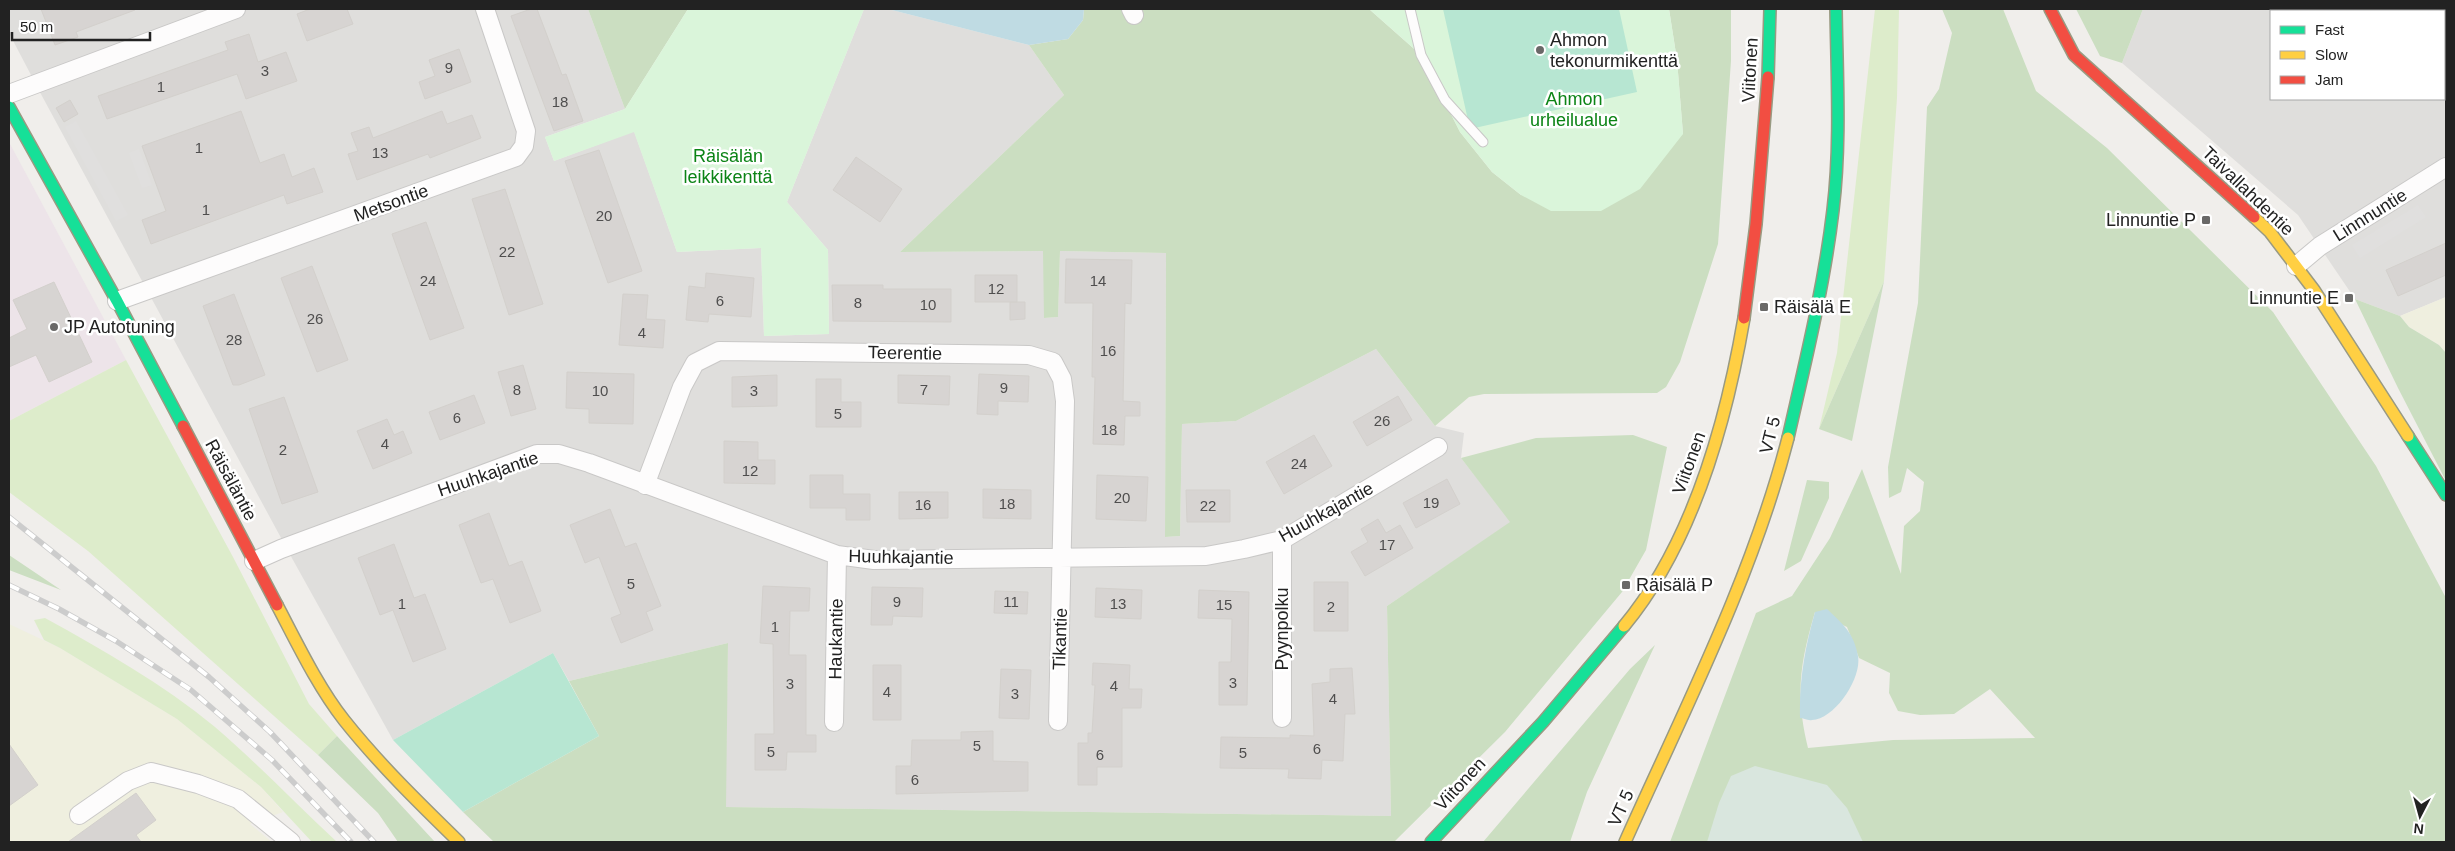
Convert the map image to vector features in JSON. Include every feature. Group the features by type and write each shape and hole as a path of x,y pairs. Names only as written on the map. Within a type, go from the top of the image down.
{"main road":[{"name":"Viitonen","path":"1431,842 1587,671 1648,596 1669,557 1690,510 1714,451 1732,389 1747,310 1755,246 1769,73 1770,9"},
{"name":"VT 5","path":"1625,842 1728,611 1768,508 1788,440 1816,310 1833,210 1838,111 1836,9"},
{"name":"Taivallahdentie","path":"2050,9 2074,55 2171,144 2211,176 2270,232 2319,298 2446,495"},
{"name":"Räisäläntie","path":"9,108 117,302 303,654 342,719 393,777 459,842"}],"street":[{"path":"9,94 236,9"},
{"name":"Metsontie","path":"117,302 496,165 518,154 526,141 526,131 485,9"},
{"name":"Linnnuntie","path":"2296,266 2320,246 2446,167"},
{"name":"Teerentie","path":"645,485 682,388 695,363 719,352 1029,355 1053,362 1062,380 1065,400 1063,556"},
{"name":"Huuhkajantie","path":"254,561 281,549 537,454 559,454 589,463 837,555 874,560 1063,556 1206,556 1282,540 1438,447"},
{"name":"Pyynpolku","path":"1282,540 1282,718"},
{"name":"Haukantie","path":"834,722 837,555"},
{"name":"Tikantie","path":"1058,721 1063,556"},
{"path":"79,815 128,781 151,772 198,784 238,799 291,842"}],"lane":[{"path":"1410,9 1421,54 1445,100 1483,142"}],"shaded area":[{"path":"9,9 588,9 625,109 545,137 554,161 634,131 677,252 761,248 764,336 829,334 828,250 787,202 864,9 888,9 1029,45 1064,95 900,252 1044,251 1044,318 1058,317 1060,251 1166,253 1165,537 1180,536 1182,424 1236,421 1376,349 1435,426 1464,433 1461,458 1511,522 1387,606 1391,816 725,807 728,643 569,681 553,653 393,740 293,560 42,96 9,33"},
{"path":"2143,9 2446,9 2446,297 2400,316 2355,299 2298,215 2122,63"},
{"path":"76,121 128,215 116,221 65,127"},
{"path":"9,142 126,360 9,421"},
{"path":"139,149 152,185 142,188 129,153"},
{"path":"2418,205 2426,217 2360,258 2352,245"},
{"path":"1755,766 1827,785 1847,808 1863,842 1707,842 1719,803 1731,776"}],"green space":[{"path":"588,9 688,9 625,109"},
{"name":"Räisälän leikkikenttä","path":"688,9 864,9 787,202 828,250 829,334 764,336 761,248 677,252 634,132 554,161 545,137 625,109"},
{"path":"1084,9 1369,9 1421,55 1460,132 1492,172 1521,195 1683,134 1677,60 1669,9 1731,9 1731,61 1718,244 1680,362 1666,387 1657,393 1484,394 1469,397 1435,426 1376,349 1236,421 1182,424 1180,536 1165,537 1166,253 1060,251 1058,317 1044,318 1043,251 900,252 1064,95 1029,45 1068,39 1083,20"},
{"name":"Ahmon urheilualue","path":"1369,9 1669,9 1677,60 1683,134 1640,189 1601,211 1551,211 1521,195 1492,172 1460,132 1421,55"},
{"name":"Ahmon tekonurmikenttä","path":"1443,9 1619,9 1637,92 1470,129"},
{"path":"1875,9 1899,9 1897,98 1884,281 1819,429 1837,353"},
{"path":"1942,9 2003,9 2036,91 2107,148 2273,312 2376,466 2446,598 2446,842 1670,842 1756,613 1792,596 1830,538 1862,469 1901,574 1904,526 1920,511 1924,482 1907,468 1901,492 1889,498 1888,467 1918,303 1927,107 1939,89 1952,33","holes":["1815,612 1847,627 1859,658 1890,673 1889,693 1898,711 1920,715 1954,714 1990,689 2035,738 1893,740 1808,748 1802,712 1801,679 1806,647"]},
{"path":"2076,9 2143,9 2122,63 2100,56"},
{"path":"1884,281 1852,441 1819,429"},
{"path":"2446,297 2446,353 2439,345 2409,327 2400,316"},
{"path":"2355,299 2400,316 2409,327 2439,345 2446,353 2446,481 2398,388"},
{"path":"126,360 233,557 309,704 337,736 318,755 88,551 9,492 9,421"},
{"path":"1633,435 1667,447 1646,550 1622,592 1505,732 1394,842 494,842 463,812 599,736 569,681 728,643 726,807 1391,816 1387,606 1510,522 1461,458 1536,438"},
{"path":"1807,480 1829,482 1829,498 1801,561 1784,571"},
{"path":"9,555 61,590 9,570"},
{"path":"45,618 132,668 195,711 246,755 337,842 312,842 261,787 177,719 44,640 34,620"},
{"path":"9,624 60,648 177,719 261,787 283,812 250,824 272,842 9,842"},
{"path":"1655,645 1587,792 1570,842 1483,842 1630,669"},
{"path":"553,653 599,736 463,812 393,740"},
{"path":"337,736 435,842 398,842 378,813 318,755"}],"water":[{"path":"888,9 1084,9 1083,20 1068,39 1029,45"},
{"path":"1827,609 1843,624 1851,635 1858,656 1858,665 1851,686 1838,705 1821,718 1809,720 1800,718 1803,664 1815,612"}],"building":[{"path":"41,9 135,10 76,32 78,37 55,45"},
{"path":"310,9 347,9 353,24 307,41 297,14"},
{"path":"531,9 537,9 562,75 566,74 583,121 554,131 511,16"},
{"path":"249,34 258,62 286,52 297,81 246,99 237,74 107,119 98,96 228,50 225,42"},
{"path":"459,49 471,82 425,99 419,82 435,76 429,60"},
{"path":"70,100 78,114 64,122 56,108"},
{"path":"241,111 260,163 284,154 292,177 314,168 323,192 287,204 284,195 151,244 142,220 166,211 142,146"},
{"path":"442,111 447,124 472,115 481,138 430,158 428,154 357,180 348,154 358,151 351,133 369,127 373,138"},
{"path":"599,150 642,271 608,283 565,161"},
{"path":"856,157 902,189 880,222 833,190"},
{"path":"505,189 543,304 509,315 472,199"},
{"path":"426,222 464,328 430,340 392,234"},
{"path":"2446,243 2446,275 2398,296 2386,270"},
{"path":"1066,259 1132,260 1131,304 1125,303 1123,401 1140,402 1140,416 1125,416 1124,445 1093,444 1095,377 1092,377 1093,303 1065,303"},
{"path":"312,266 348,360 317,372 281,278"},
{"path":"706,273 754,278 751,317 709,314 708,322 686,320 689,286 705,288"},
{"path":"975,275 1017,275 1017,302 975,302"},
{"path":"54,282 92,362 49,382 36,355 9,367 9,338 27,329 13,300"},
{"path":"832,285 883,285 883,289 951,289 951,322 833,321"},
{"path":"234,294 265,375 239,385 233,385 203,306"},
{"path":"623,294 648,295 646,319 665,320 663,348 619,345"},
{"path":"1010,302 1025,302 1025,319 1010,320"},
{"path":"523,365 536,409 511,416 498,372"},
{"path":"567,372 634,374 633,424 589,423 589,409 566,408"},
{"path":"979,374 1029,376 1028,402 998,401 998,415 977,414"},
{"path":"777,375 777,406 732,407 732,377"},
{"path":"898,375 950,376 949,405 898,403"},
{"path":"816,379 841,379 841,402 861,402 861,427 816,427"},
{"path":"474,395 485,423 440,440 429,412"},
{"path":"1398,396 1412,420 1367,446 1353,422"},
{"path":"284,397 318,492 282,504 249,409"},
{"path":"387,419 394,435 403,431 412,453 373,469 357,431"},
{"path":"1314,435 1332,466 1284,494 1266,462"},
{"path":"724,441 758,442 758,460 775,460 775,484 724,483"},
{"path":"810,475 843,475 843,494 870,494 870,520 846,520 846,508 810,508"},
{"path":"1097,475 1148,477 1146,521 1096,519"},
{"path":"1447,479 1460,504 1416,528 1403,503"},
{"path":"983,489 1031,490 1031,519 983,518"},
{"path":"1186,490 1230,490 1230,522 1187,522"},
{"path":"899,492 948,492 948,518 899,519"},
{"path":"610,509 625,547 636,543 661,606 646,612 653,630 621,643 611,618 621,614 599,557 585,563 570,525"},
{"path":"489,513 509,566 522,561 541,611 510,623 493,579 481,583 459,525"},
{"path":"1378,519 1386,533 1400,525 1413,548 1365,576 1351,552 1368,542 1361,529"},
{"path":"394,544 414,598 425,594 446,649 413,662 393,610 380,615 358,558"},
{"path":"1314,582 1348,582 1348,631 1314,631"},
{"path":"763,586 810,588 809,611 790,611 789,655 806,655 806,735 816,735 816,752 787,752 786,770 755,770 755,734 774,734 773,644 760,643"},
{"path":"872,587 923,588 922,617 893,616 892,625 871,625"},
{"path":"1096,588 1142,590 1141,619 1095,617"},
{"path":"1199,590 1249,592 1247,705 1219,705 1219,662 1231,662 1232,619 1198,618"},
{"path":"995,591 1028,592 1027,614 994,613"},
{"path":"1093,663 1130,665 1129,689 1142,689 1141,708 1122,708 1122,767 1097,767 1097,785 1078,785 1078,743 1088,743 1088,733 1092,733 1095,685 1092,685"},
{"path":"873,665 901,665 901,720 873,720"},
{"path":"1352,668 1355,714 1345,714 1343,761 1322,760 1321,779 1288,778 1289,769 1220,768 1221,737 1290,738 1290,735 1314,736 1312,684 1330,682 1330,669"},
{"path":"1001,669 1031,670 1029,719 999,718"},
{"path":"993,731 993,761 1028,762 1028,791 896,794 896,766 911,766 912,740 961,740 961,732"},
{"path":"9,744 38,785 9,806"},
{"path":"136,793 156,820 136,835 141,842 68,842"}],"railway":[{"path":"9,517 209,677 270,732 374,842"},
{"path":"9,585 59,609 116,641 191,690 272,760 351,842"}],"traffic: fast":[{"path":"1768,77 1770,9"},
{"path":"1788,438 1819,296 1833,210 1838,135 1836,9"},
{"path":"9,107 117,301 183,426"},
{"path":"2408,436 2446,495"},
{"path":"1431,842 1543,722 1624,626"}],"traffic: slow":[{"path":"2254,217 2270,232 2314,290 2408,436"},
{"path":"1624,626 1648,593 1669,558 1688,520 1716,440 1737,358 1744,318"},
{"path":"1625,842 1736,593 1756,542 1788,438"},
{"path":"277,605 334,707 385,768 459,842"}],"traffic: jam":[{"path":"2050,9 2074,55 2254,217"},
{"path":"1744,318 1756,224 1768,77"},
{"path":"183,426 277,605"}],"place":[{"name":"Ahmon tekonurmikenttä","path":"1540,50"},
{"name":"Linnuntie P","path":"2206,220"},
{"name":"Linnuntie E","path":"2349,298"},
{"name":"Räisälä E","path":"1764,307"},
{"name":"JP Autotuning","path":"54,327"},
{"name":"Räisälä P","path":"1626,585"}]}
